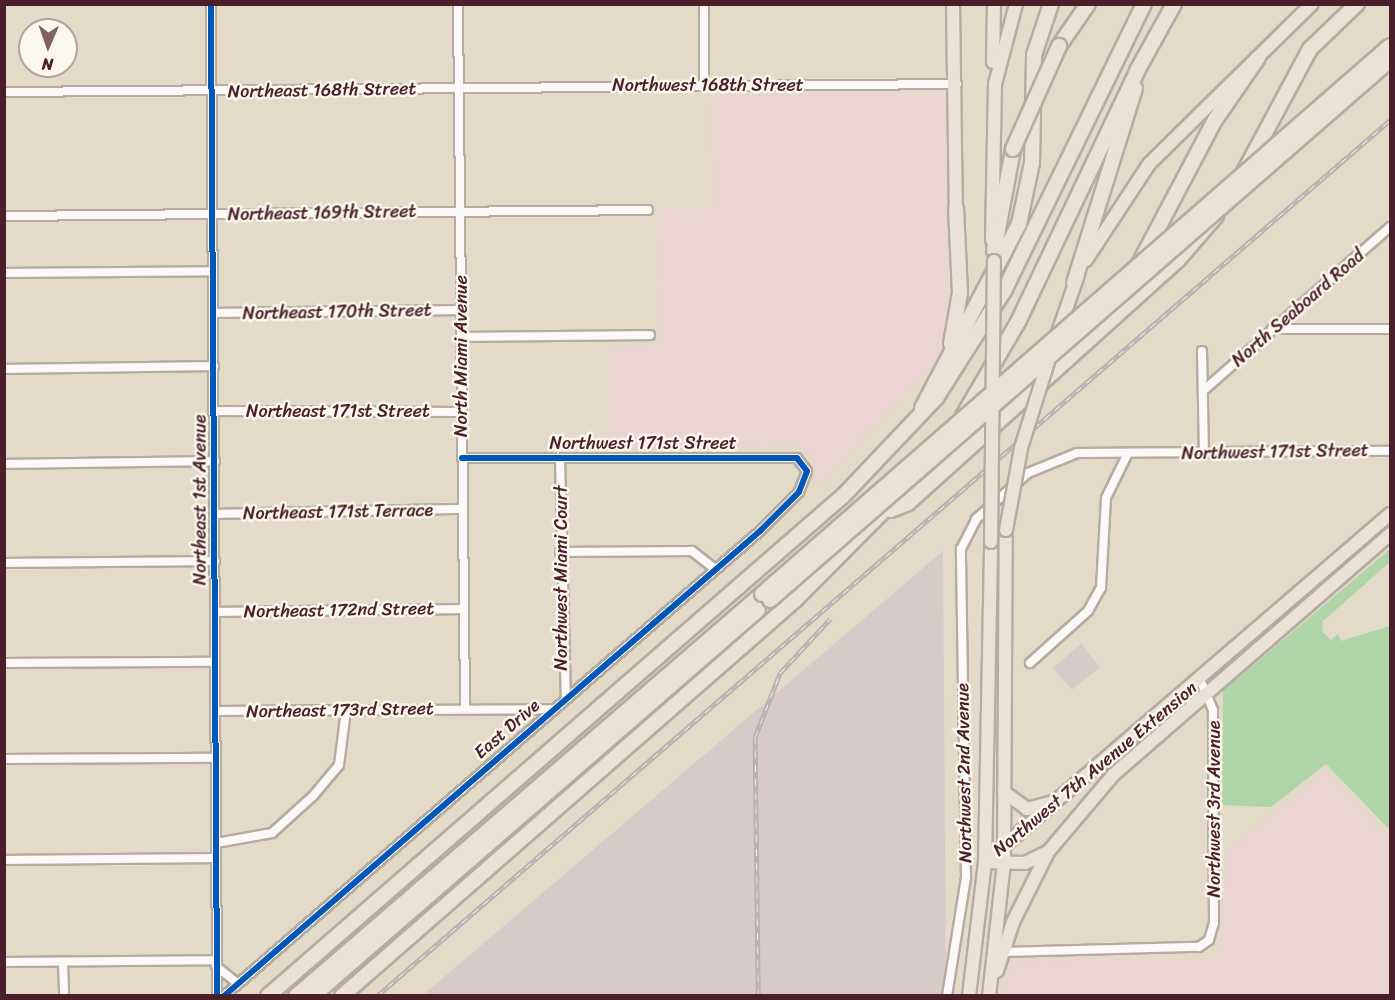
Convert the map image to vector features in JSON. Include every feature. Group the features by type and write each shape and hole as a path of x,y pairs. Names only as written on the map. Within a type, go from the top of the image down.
{"highway":[{"path":"915,420 945,366 1023,209 1032,163 1034,55 1051,4"},
{"path":"994,256 1013,149 1059,46 1088,4"},
{"path":"268,996 844,495 945,388 990,317 1144,4"},
{"path":"342,996 697,688 887,512 942,447 1003,351 1137,71 1174,4"},
{"path":"887,512 908,503 1178,260 1212,221 1300,63 1331,24 1357,4"},
{"path":"313,996 1390,46"},
{"path":"1085,342 1137,267 1215,120 1258,58"},
{"path":"296,996 765,598 1390,60"},
{"path":"1074,283 1134,97 1137,71"},
{"path":"945,366 960,300 956,209"}],"main road":[{"path":"953,4 957,84 956,209"},
{"path":"994,4 995,84"},
{"path":"995,84 1016,4"},
{"path":"989,996 1004,863 1006,530 1021,448 1048,362 1074,283 1108,218 1142,171 1312,4"},
{"name":"Northwest 2nd Avenue","path":"969,996 985,862 991,542 995,84"},
{"name":"Northwest 7th Avenue Extension","path":"985,862 1004,850 1390,514"},
{"name":"Northwest 7th Avenue Extension","path":"985,862 1024,863 1048,852 1113,775 1390,534"},
{"path":"1004,792 1027,809 1060,800"},
{"path":"989,996 1004,952 1048,852"}],"street":[{"name":"Northeast 1st Avenue","path":"211,4 217,996"},
{"name":"North Miami Avenue","path":"458,4 465,708"},
{"path":"704,4 704,85"},
{"name":"Northwest 168th Street","path":"459,88 957,84"},
{"name":"Northeast 168th Street","path":"4,92 459,88"},
{"name":"Northeast 169th Street","path":"4,216 648,210"},
{"name":"North Seaboard Road","path":"1205,389 1390,227"},
{"path":"4,273 213,271"},
{"name":"Northeast 170th Street","path":"213,313 461,310"},
{"path":"1272,329 1390,329"},
{"path":"461,337 650,335"},
{"path":"1202,351 1205,389 1204,454"},
{"path":"4,369 214,366"},
{"name":"Northeast 171st Street","path":"214,411 462,412"},
{"name":"Northwest 171st Street","path":"961,549 976,519 1003,494 1061,456 1128,453 1390,451"},
{"path":"1030,663 1088,611 1101,588 1106,498 1128,453"},
{"name":"Northwest 171st Street","path":"462,458 798,458 807,471 805,482"},
{"name":"Northwest Miami Court","path":"560,458 560,552 566,698"},
{"path":"4,464 215,460"},
{"name":"East Drive","path":"224,996 714,568 760,531 805,482"},
{"name":"Northeast 171st Terrace","path":"215,514 462,509"},
{"name":"Northwest 2nd Avenue","path":"947,996 966,878 961,549"},
{"path":"560,552 692,551 714,568"},
{"path":"4,563 215,561"},
{"name":"Northeast 172nd Street","path":"216,612 463,609"},
{"path":"4,663 215,662"},
{"name":"Northwest 3rd Avenue","path":"1004,952 1199,947 1209,940 1214,923 1213,710 1200,680"},
{"name":"Northeast 173rd Street","path":"215,711 553,709"},
{"path":"216,843 272,832 313,796 339,765 346,710"},
{"path":"4,759 216,758"},
{"path":"4,860 216,858"},
{"path":"4,962 216,963 237,983"},
{"path":"63,962 64,996"}],"shaded area":[{"path":"949,94 948,326 942,354 818,488 812,457 795,445 613,450 613,347 662,346 661,209 713,209 711,95"},
{"path":"943,551 946,995 423,995"},
{"path":"1081,644 1100,667 1072,690 1053,668"},
{"path":"1326,772 1390,840 1390,995 1005,995 1010,961 1221,958 1226,853"}],"green space":[{"path":"1390,549 1390,562 1323,621 1322,631 1331,640 1338,634 1341,641 1390,626 1390,830 1326,764 1271,807 1222,805 1223,691"}],"railway":[{"path":"377,996 1390,120"},
{"path":"758,996 755,737 780,673 830,619"}],"cycle path":[{"path":"211,4 217,996"},
{"path":"224,996 760,531 799,492 807,471 797,458 462,458"}]}
